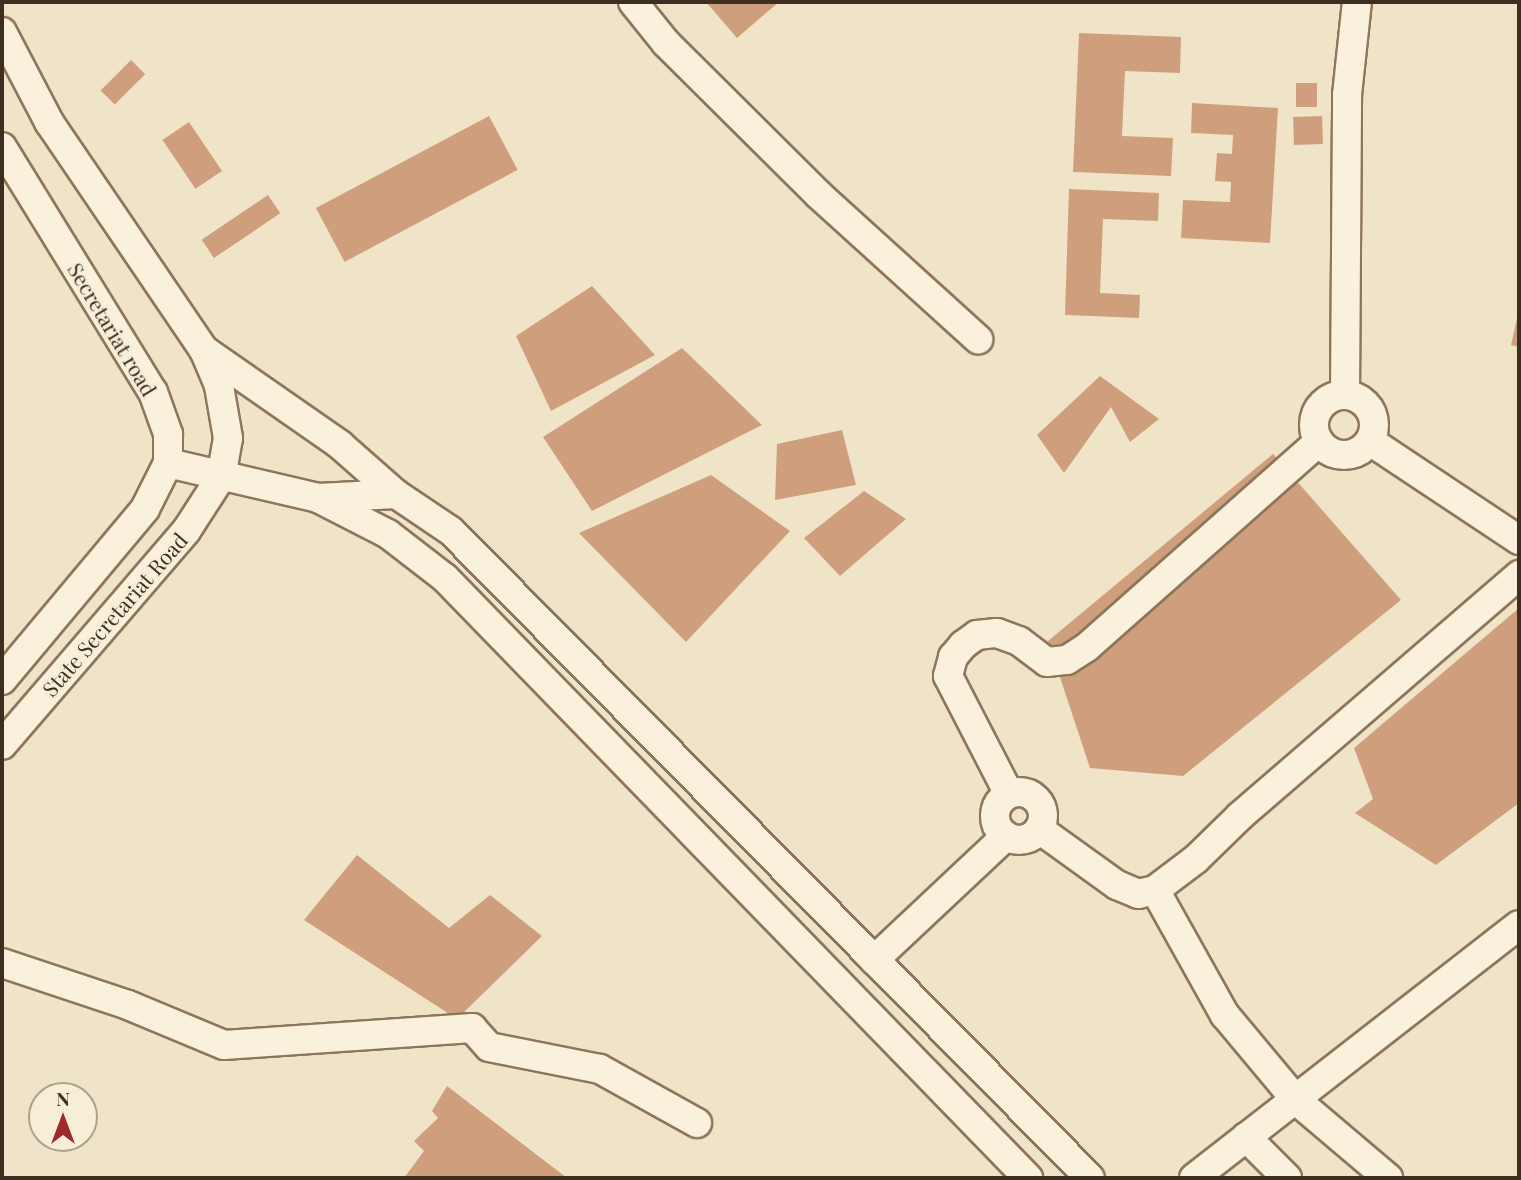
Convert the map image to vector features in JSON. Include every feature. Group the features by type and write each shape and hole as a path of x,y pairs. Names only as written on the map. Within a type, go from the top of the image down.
{"street":[{"path":"633,2 666,43 819,195 978,339"},
{"path":"1346,395 1347,95 1357,2"},
{"path":"2,32 49,122 204,350 219,386 227,429 227,455 221,478"},
{"name":"Secretariat road","path":"2,147 153,392 168,434 168,463 145,509 2,680"},
{"path":"204,350 339,444 396,494 451,531 1090,1178"},
{"path":"1346,395 1356,397 1371,411 1374,431 1370,441 1363,449 1344,455 1326,449 1320,442 1314,425 1315,415 1327,400 1346,395"},
{"path":"1370,441 1519,540"},
{"path":"1009,794 948,676 953,657 963,645 977,635 997,633 1019,641 1047,662 1067,660 1087,647 1320,442"},
{"path":"168,463 221,478 318,498 396,494"},
{"name":"State Secretariat Road","path":"2,745 186,531 221,478"},
{"path":"318,498 388,534 445,579 1028,1178"},
{"path":"1040,829 1117,885 1138,894 1155,890 1196,859 1240,816 1519,575"},
{"path":"1021,791 1033,795 1041,804 1043,817 1040,829 1030,837 1018,840 1006,836 997,827 995,814 999,802 1009,794 1021,791"},
{"path":"874,960 1006,836"},
{"path":"1155,890 1225,1015 1296,1100 1388,1178"},
{"path":"1194,1178 1519,925"},
{"path":"2,963 128,1005 224,1045 472,1028 489,1047 600,1069 697,1123"},
{"path":"1246,1137 1287,1178"}],"building":[{"path":"706,2 779,2 737,38"},
{"path":"1079,33 1181,37 1180,73 1125,71 1122,136 1173,138 1171,176 1073,172"},
{"path":"131,60 145,74 115,105 101,90"},
{"path":"1296,83 1317,83 1317,107 1296,107"},
{"path":"1192,103 1278,108 1270,243 1181,238 1183,200 1230,202 1231,182 1215,181 1217,153 1232,154 1233,135 1191,133"},
{"path":"489,116 518,170 345,262 316,208"},
{"path":"1322,116 1323,144 1294,145 1293,117"},
{"path":"189,122 222,171 195,189 162,140"},
{"path":"1069,189 1159,193 1158,221 1103,219 1100,293 1140,295 1139,318 1065,315"},
{"path":"268,195 280,213 214,258 202,240"},
{"path":"592,286 655,355 551,411 516,336"},
{"path":"1519,315 1519,347 1511,345"},
{"path":"682,348 762,425 592,511 543,437"},
{"path":"1100,376 1159,419 1130,442 1111,407 1064,473 1037,435"},
{"path":"842,430 856,485 775,500 777,444"},
{"path":"1273,454 1401,600 1183,776 1090,768 1048,641"},
{"path":"711,475 790,531 686,642 579,533"},
{"path":"864,491 906,519 840,576 804,538"},
{"path":"1519,608 1519,803 1436,865 1355,813 1373,799 1354,748"},
{"path":"357,855 449,928 490,895 542,936 457,1019 304,920"},
{"path":"447,1086 567,1178 404,1178 424,1151 414,1141 438,1118 432,1111"}]}
